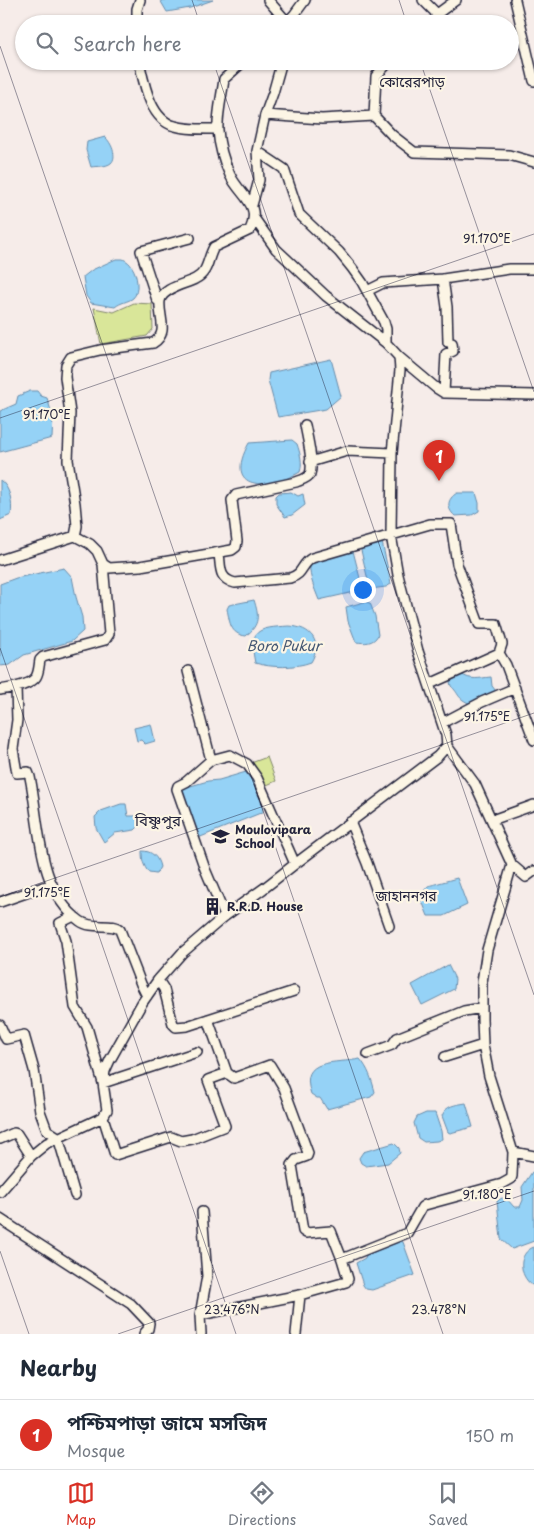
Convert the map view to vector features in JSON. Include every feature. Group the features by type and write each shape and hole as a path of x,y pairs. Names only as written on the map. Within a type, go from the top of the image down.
{"street":[{"path":"137,15 140,0"},
{"path":"268,0 283,15"},
{"path":"294,15 305,0"},
{"path":"423,0 437,14 456,0"},
{"path":"515,0 519,15"},
{"path":"519,17 534,81"},
{"path":"141,70 146,90 156,114 168,124 176,127 218,129"},
{"path":"234,70 224,79 218,129 221,146 231,176 252,205"},
{"path":"279,70 265,115 257,151 259,180 252,205 254,218 276,249 326,296 386,343 399,357 444,393 534,394"},
{"path":"382,70 376,76 374,116 392,136 414,152 509,155 534,162"},
{"path":"265,115 322,119 374,116"},
{"path":"257,151 284,169 299,214 339,252 362,282 384,322 386,343"},
{"path":"75,536 77,526 75,504 68,460 70,412 65,377 66,365 71,357 100,350 153,343 158,340 163,331 160,301 166,293 178,285 201,275 206,270 214,247 250,230 254,218"},
{"path":"160,301 156,300 141,251 190,238"},
{"path":"368,291 383,283 443,279 508,268 534,269"},
{"path":"443,279 447,307 448,342 452,343 454,347 453,351 446,354 444,393"},
{"path":"399,357 400,370 392,453 391,535 398,576 418,651 447,740 447,746 475,784 512,865 526,877 534,871"},
{"path":"103,564 109,568 140,566 232,550 236,547 237,541 232,500 236,494 305,479 310,473 305,424"},
{"path":"310,462 347,451 392,453"},
{"path":"219,552 222,574 227,581 235,583 290,578 301,573 304,565 312,558 430,524 451,524 457,564 479,624 496,624 502,644 499,653 430,684"},
{"path":"0,560 75,536 90,544 97,551 103,564 109,634 105,640 43,657 40,660 35,678 16,688 0,690"},
{"path":"499,653 506,664 534,740"},
{"path":"188,671 211,760"},
{"path":"16,688 18,720 13,749 17,772 28,772 30,777 39,837 52,884 61,903 82,923 91,926 118,927 147,996"},
{"path":"442,723 482,702 515,688"},
{"path":"103,1083 110,1060 147,996 158,980 182,953 225,916 263,890 438,756 447,746"},
{"path":"225,916 205,869 177,789 178,786 186,782 211,760 230,755 247,764 257,778 295,864"},
{"path":"492,820 534,805"},
{"path":"350,822 367,863 389,926"},
{"path":"342,1259 407,1234 425,1205 502,1184 511,1179 513,1152 489,1076 483,1045 482,982 487,950 512,865"},
{"path":"0,902 52,884"},
{"path":"0,1192 31,1156 47,1143 103,1117 107,1110 103,1083 87,1027 75,1007 66,941 60,923 74,916"},
{"path":"158,980 164,989 170,1018 174,1026 187,1026 294,991"},
{"path":"368,1054 392,1045 397,1038 464,1011 482,1008"},
{"path":"200,1315 300,1295 346,1282 348,1279 331,1231 306,1233 303,1231 292,1165 296,1160 307,1156 308,1152 284,1088 270,1065 234,1078 227,1074 208,1018"},
{"path":"0,1025 6,1039 24,1036 34,1070 40,1111 47,1130 58,1137 76,1195"},
{"path":"445,1057 483,1045"},
{"path":"103,1083 197,1052"},
{"path":"103,1117 115,1155 171,1137 181,1141 192,1139 225,1126 208,1080 227,1074"},
{"path":"0,1139 14,1133 17,1134 31,1156"},
{"path":"513,1152 534,1156"},
{"path":"200,1334 200,1315 207,1276 202,1212"},
{"path":"0,1219 132,1304 149,1323 148,1329 144,1334"},
{"path":"296,1334 300,1295"}],"green space":[{"path":"134,303 152,304 153,329 147,336 101,344 94,308 114,312"},
{"path":"267,757 276,781 262,787 251,763"}],"water":[{"path":"160,0 213,0 190,8 167,12"},
{"path":"105,137 113,150 113,160 107,165 91,167 86,150 87,142"},
{"path":"116,259 123,259 134,270 137,283 135,295 133,298 115,307 91,303 86,296 83,277 92,270"},
{"path":"331,359 341,396 326,409 278,417 268,380 269,373"},
{"path":"30,391 37,391 41,396 47,398 53,417 52,438 0,452 0,411 16,404 18,396"},
{"path":"292,440 297,444 300,454 300,472 288,478 263,484 253,483 245,478 241,471 242,459 249,443"},
{"path":"0,480 8,491 12,505 11,515 0,520"},
{"path":"291,492 298,496 303,494 305,505 292,515 285,517 276,504 276,496 279,493"},
{"path":"457,493 476,493 479,511 472,515 455,516 450,510 449,504 451,498"},
{"path":"382,542 391,584 386,587 370,589 360,546"},
{"path":"352,547 363,590 319,600 310,575 311,559"},
{"path":"64,568 72,577 82,617 83,631 72,641 24,655 10,665 0,666 0,584 16,578"},
{"path":"254,600 257,611 256,624 246,636 241,635 232,627 227,609 229,605"},
{"path":"364,602 370,603 375,616 378,635 366,643 356,642 348,621 346,607"},
{"name":"Boro Pukur","path":"289,626 303,629 313,637 316,648 311,662 283,667 255,663 253,643 258,632 270,628"},
{"path":"461,674 472,678 491,677 492,686 496,691 471,704 466,702 451,686 450,682"},
{"path":"151,724 155,741 145,744 141,740 137,741 134,728"},
{"path":"246,772 251,774 259,791 263,812 198,838 180,789"},
{"path":"126,804 128,816 137,816 140,825 135,830 115,833 104,842 96,828 95,817 101,811"},
{"path":"142,851 152,853 158,860 160,867 156,874 149,873 147,870 143,862"},
{"path":"457,878 467,905 444,916 428,916 420,896 428,886"},
{"path":"448,965 455,979 454,989 422,1005 412,985"},
{"path":"360,1059 367,1070 374,1088 375,1092 371,1097 327,1109 320,1098 311,1094 308,1082 314,1068 322,1064"},
{"path":"466,1103 473,1127 448,1132 442,1116 444,1112 451,1106"},
{"path":"426,1113 435,1113 442,1139 424,1142 418,1138 414,1123 417,1117"},
{"path":"394,1143 399,1148 400,1153 388,1163 366,1166 361,1163 359,1158 363,1152"},
{"path":"532,1172 534,1172 534,1241 512,1249 501,1239 497,1201 502,1198 507,1199 514,1207 520,1207 523,1200 522,1187"},
{"path":"401,1241 415,1275 372,1290 366,1289 356,1263 365,1258 366,1255"},
{"path":"534,1247 534,1285 532,1285 522,1271 522,1259 528,1250"}],"place":[{"name":"পশ্চিমপাড়া জামে মসজিদ","path":"439,481"},
{"name":"Moulovipara School","path":"221,837"},
{"name":"R.R.D. House","path":"213,907"}],"district":[{"name":"কোরেরপাড়","path":"412,82"},
{"name":"বিষ্ণুপুর","path":"158,821"},
{"name":"জাহাননগর","path":"406,896"}]}
